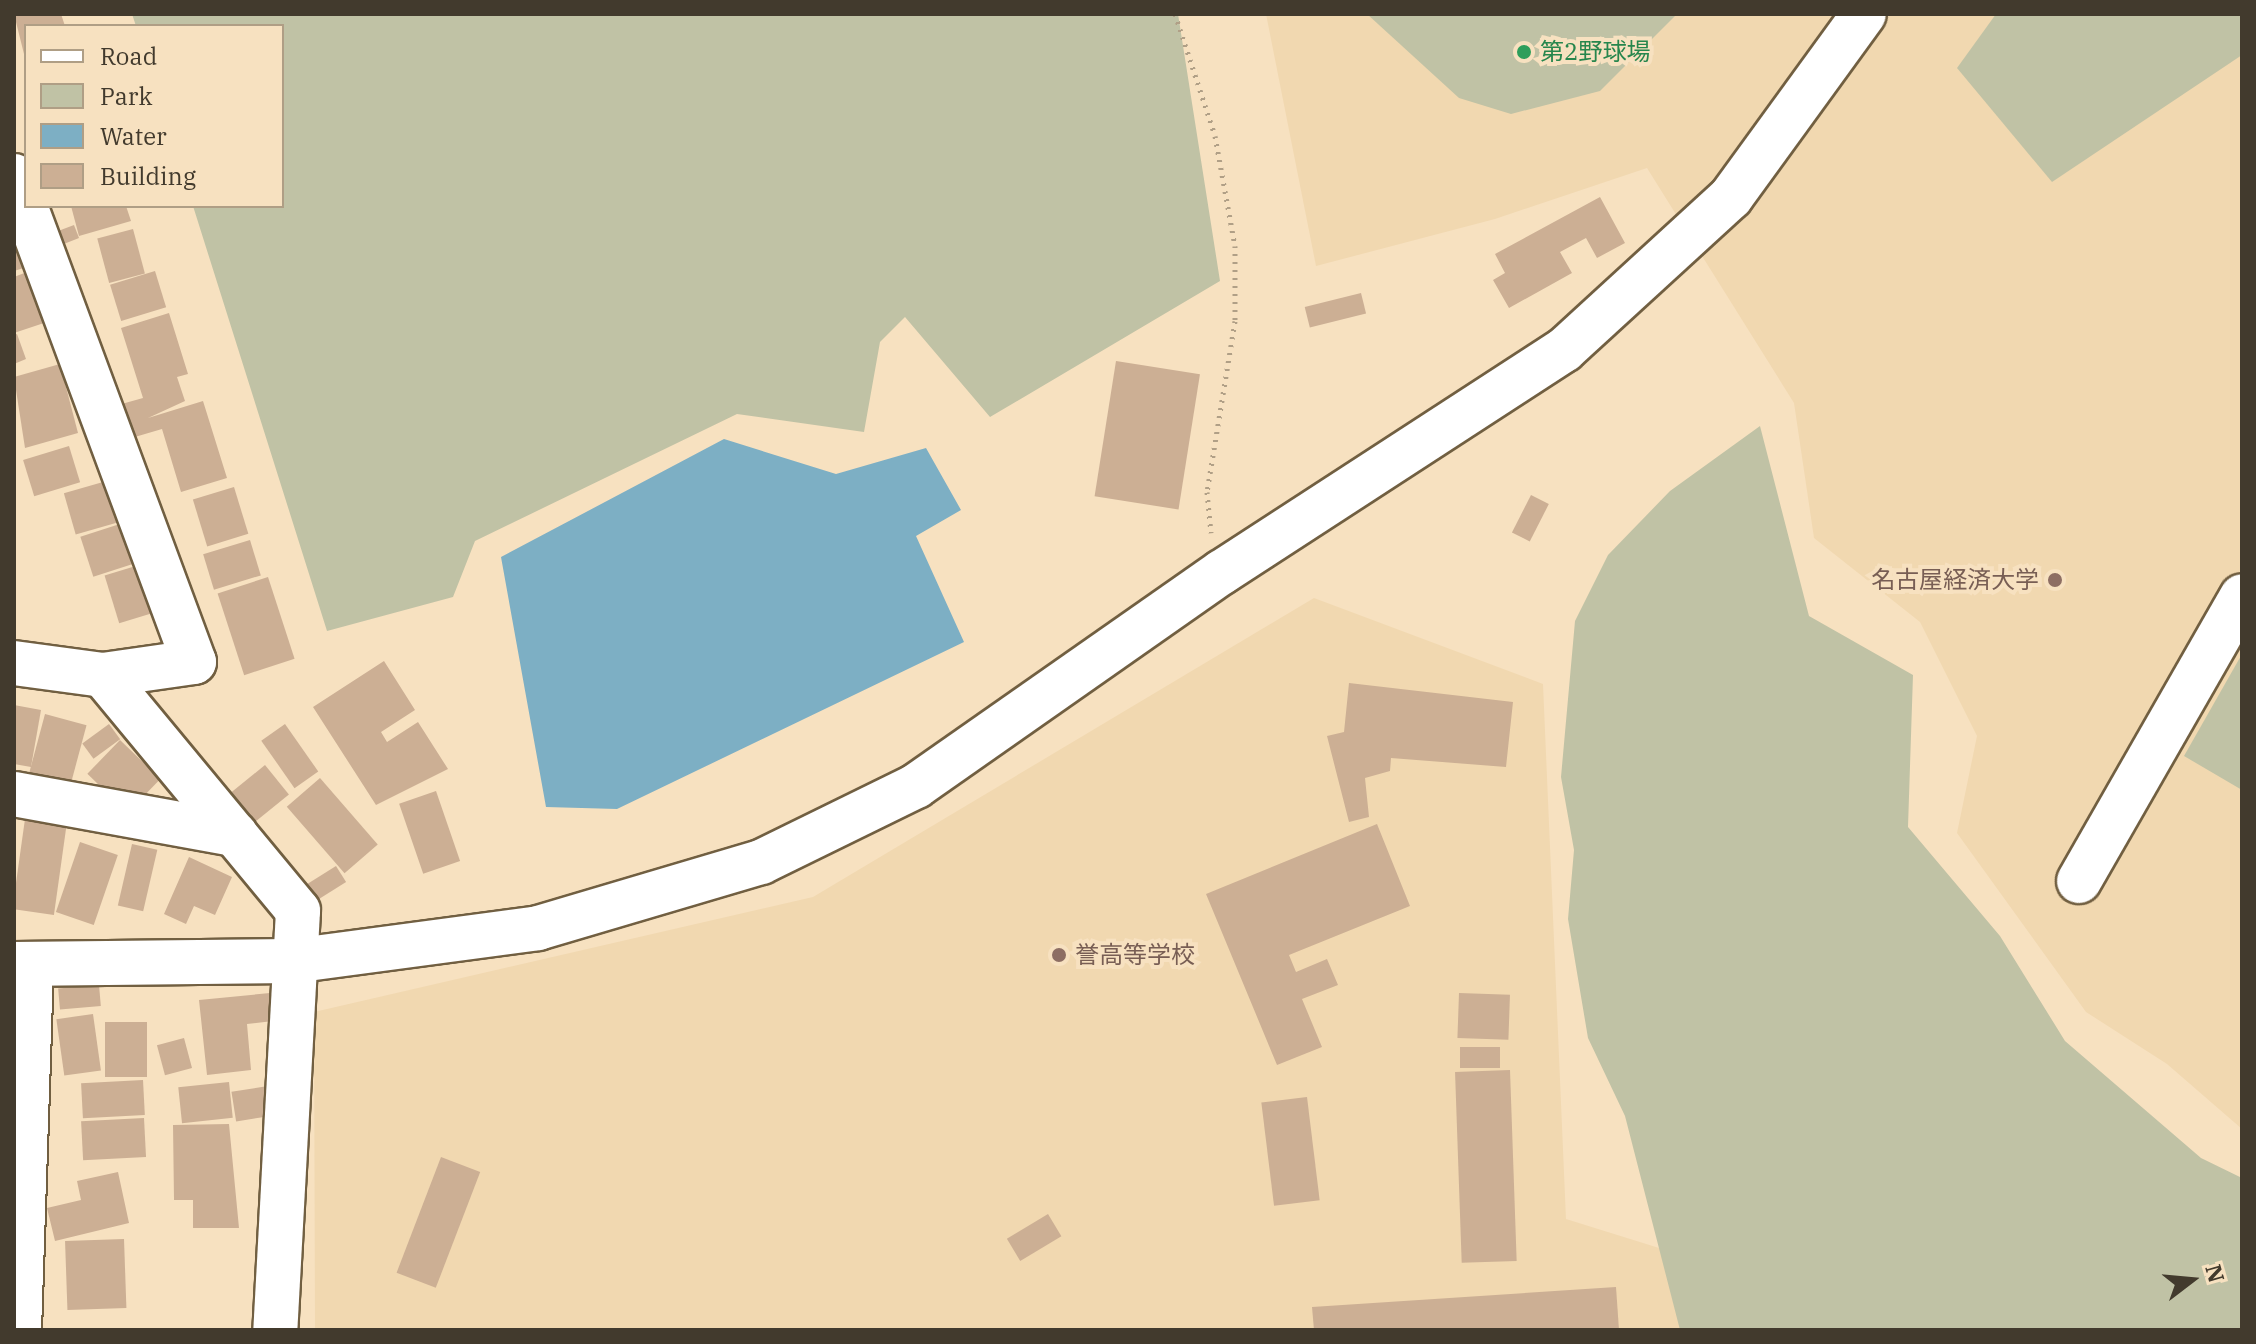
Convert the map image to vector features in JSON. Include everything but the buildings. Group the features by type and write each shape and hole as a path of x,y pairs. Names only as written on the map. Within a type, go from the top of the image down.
{"street":[{"path":"19,1330 23,966 292,961 538,928 761,862 916,786 1222,572 1564,350 1626,300 1731,197 1864,14"},
{"path":"14,176 24,203"},
{"path":"14,663 103,675 194,662 26,208"},
{"path":"2079,881 2242,596"},
{"path":"103,675 298,911 292,961 275,1330"},
{"path":"14,794 235,834"}],"path":[{"path":"1175,14 1215,136 1235,246 1235,321 1207,492 1222,572"}],"shaded area":[{"name":"名古屋経済大学","path":"1266,14 2242,14 2242,1129 2167,1064 2086,1012 1957,833 1977,736 1920,622 1814,538 1794,403 1647,168 1495,219 1316,266"},
{"name":"誉高等学校","path":"1314,598 1543,684 1566,1219 1749,1276 1752,1330 315,1330 314,1012 813,897"}],"green space":[{"path":"132,14 1178,14 1220,281 990,417 905,317 880,342 864,432 737,414 475,541 453,597 327,631 194,208 284,208 284,24 135,24"},
{"name":"第2野球場","path":"1367,14 1677,14 1600,91 1511,114 1459,98"},
{"path":"1996,14 2242,14 2242,55 2052,182 1957,68"},
{"path":"1760,426 1809,616 1913,675 1908,827 2000,936 2065,1041 2201,1158 2242,1178 2242,1330 1680,1330 1625,1116 1588,1038 1568,919 1574,850 1561,777 1575,621 1608,555 1670,491"},
{"path":"2242,654 2242,790 2184,756"}],"water":[{"path":"724,439 836,474 926,448 961,510 916,536 964,642 617,809 546,807 501,557"}],"place":[{"name":"第2野球場","path":"1524,52"},
{"name":"名古屋経済大学","path":"2055,580"},
{"name":"誉高等学校","path":"1059,955"}]}
